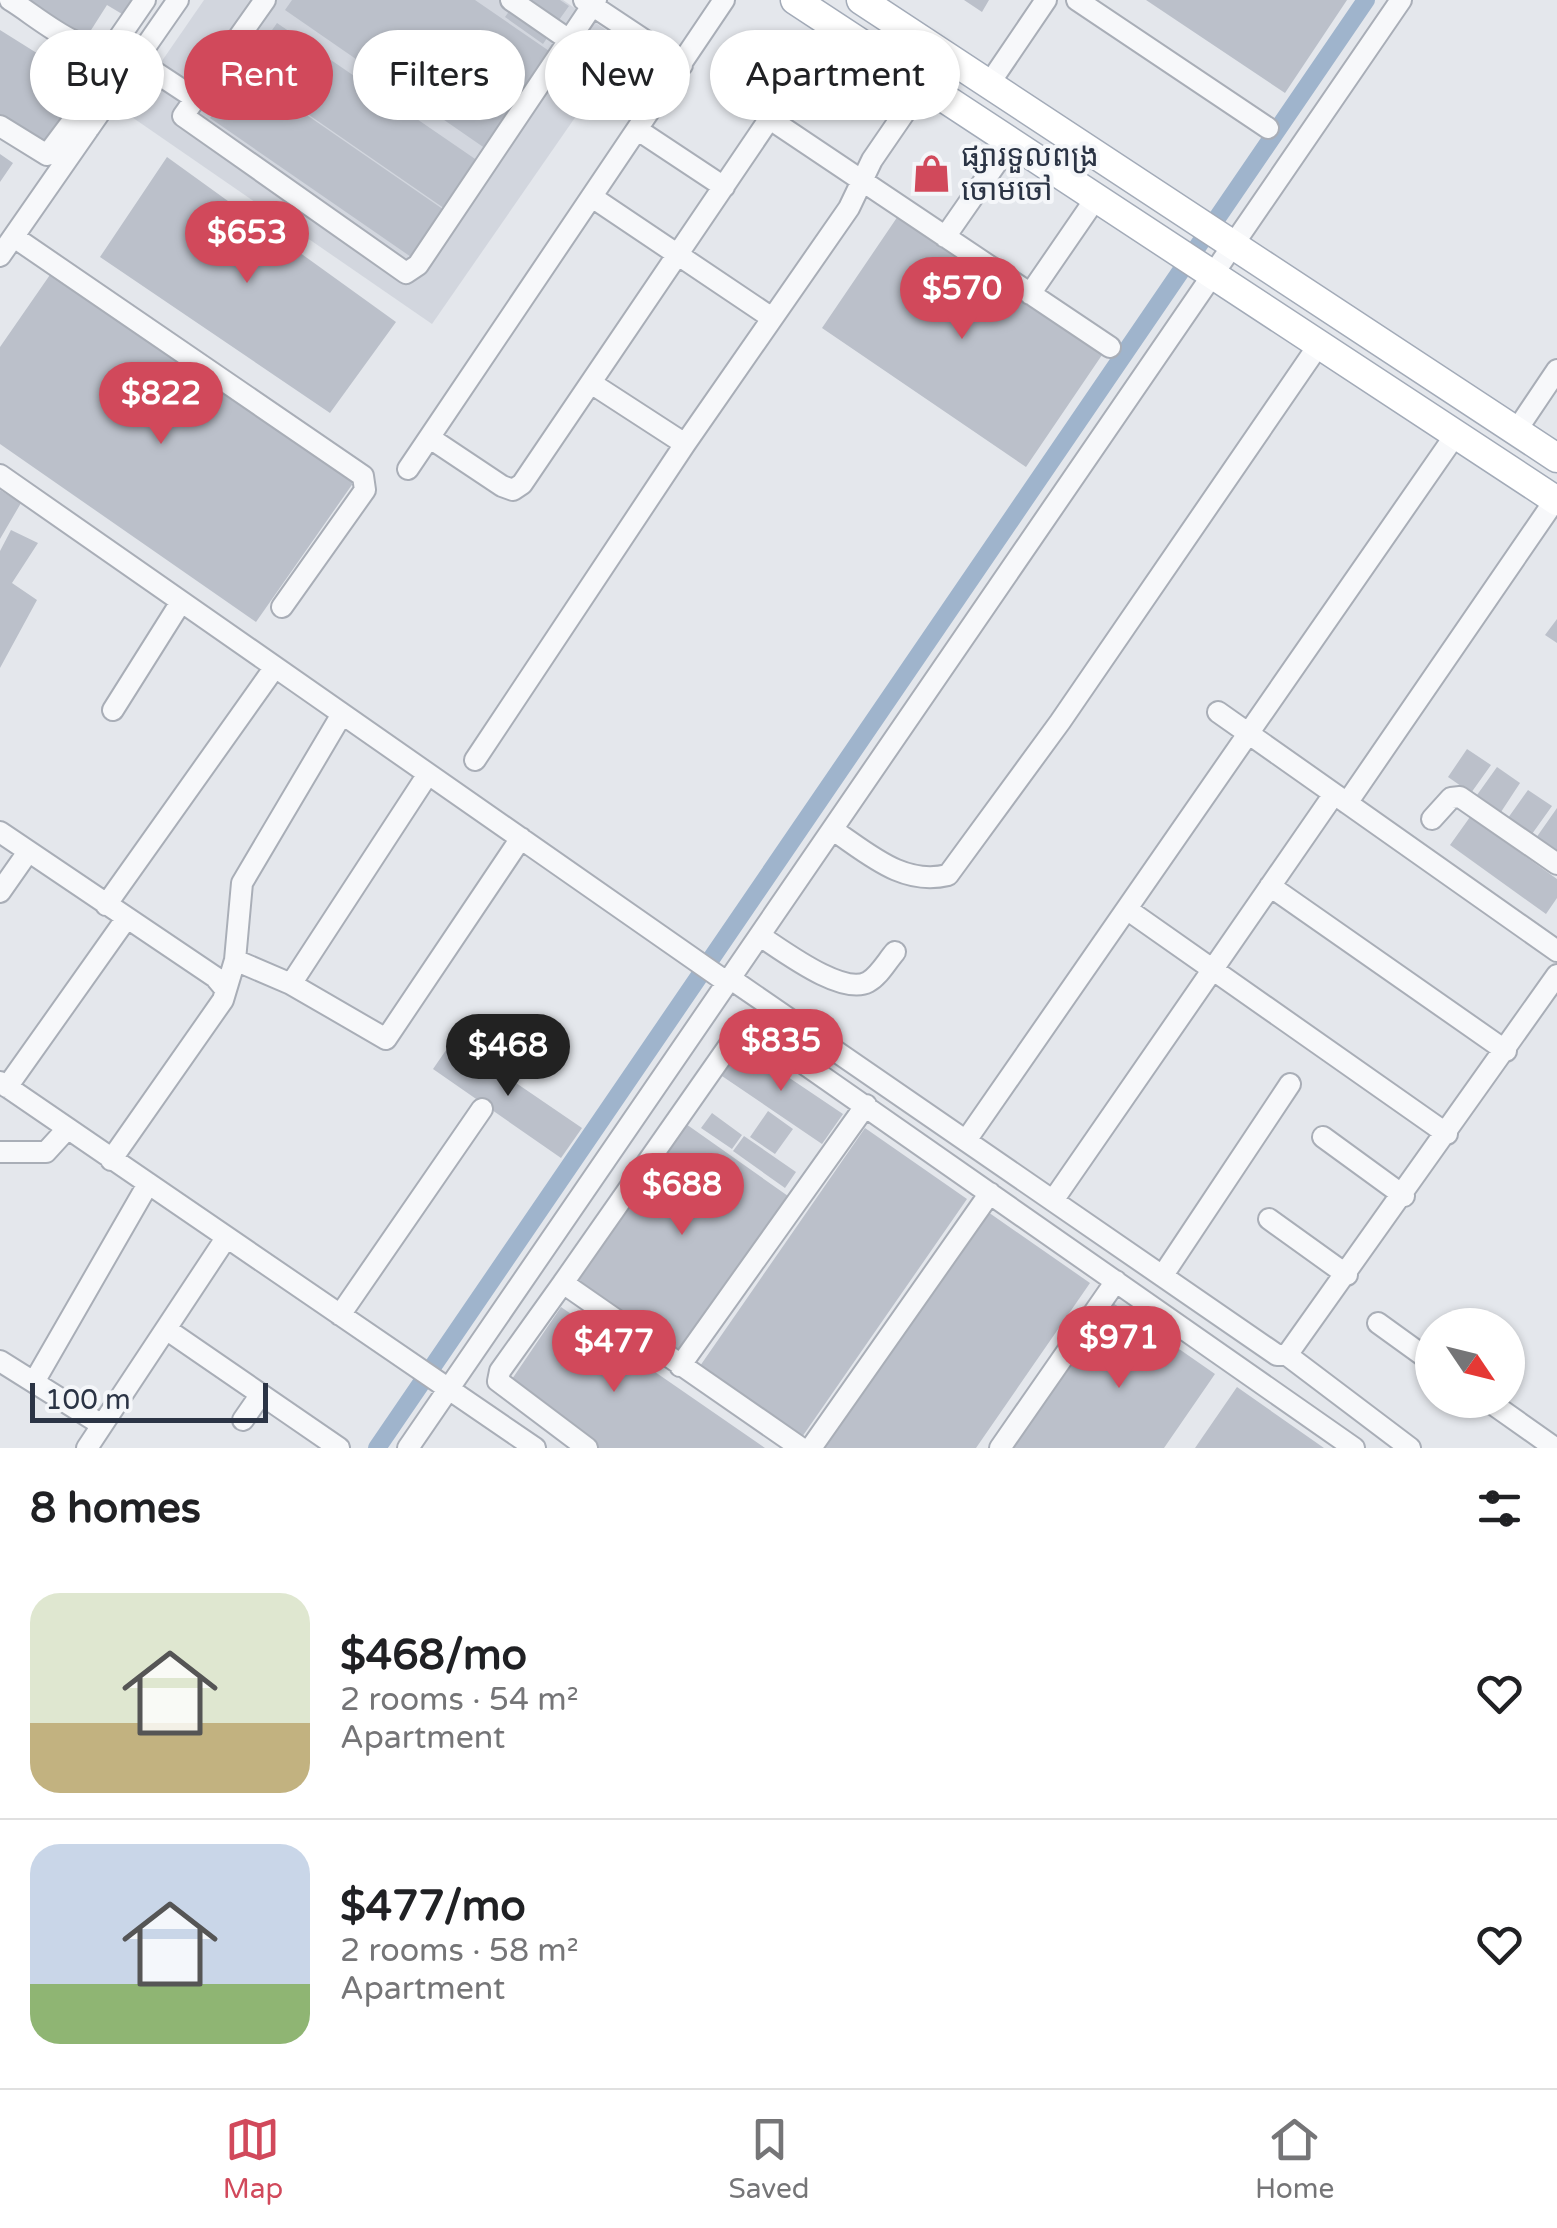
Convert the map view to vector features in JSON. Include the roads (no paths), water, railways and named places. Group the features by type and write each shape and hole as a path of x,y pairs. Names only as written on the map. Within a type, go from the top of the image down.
{"main road":[{"path":"796,0 841,30"},
{"path":"861,0 906,30"},
{"path":"960,65 1557,458"},
{"path":"960,109 1556,501"}],"street":[{"path":"10,0 59,30"},
{"path":"124,30 145,0"},
{"path":"157,30 178,0"},
{"path":"244,30 265,0"},
{"path":"511,0 555,30"},
{"path":"690,53 724,0"},
{"path":"989,84 1046,0"},
{"path":"1078,0 1268,128"},
{"path":"408,1448 436,1382 720,976 760,936 833,830 1217,232 1401,0"},
{"path":"576,30 591,2 631,30"},
{"path":"831,30 834,25"},
{"path":"190,120 410,272 545,76"},
{"path":"0,256 95,120"},
{"path":"408,469 645,120"},
{"path":"430,438 513,490 527,480 770,120 1110,347"},
{"path":"475,760 685,444 849,208 902,120"},
{"path":"0,126 47,155 70,123 89,128"},
{"path":"638,130 724,187"},
{"path":"946,237 1011,142"},
{"path":"592,197 772,318"},
{"path":"1030,294 1096,198"},
{"path":"14,237 363,476 364,490 282,607"},
{"path":"833,830 906,876 930,879 948,875 1060,722 1320,343"},
{"path":"1516,431 1557,370"},
{"path":"592,383 685,444"},
{"path":"967,1140 1456,434"},
{"path":"0,475 720,976 1054,1199 1277,1355 1287,1355 1410,1448"},
{"path":"1054,1199 1270,886 1341,798 1556,501"},
{"path":"113,710 181,602"},
{"path":"106,905 275,667"},
{"path":"1218,712 1557,951"},
{"path":"112,1160 224,1000 236,960 242,883 342,714"},
{"path":"291,984 428,774"},
{"path":"1432,818 1451,798 1460,797 1557,864"},
{"path":"0,832 215,977 226,990"},
{"path":"236,960 291,984 386,1039 520,838"},
{"path":"0,892 28,852"},
{"path":"1270,886 1506,1051"},
{"path":"1128,910 1447,1134"},
{"path":"126,918 3,1084 534,1448"},
{"path":"760,936 815,972 860,984 869,982 895,952"},
{"path":"1287,1355 1348,1275 1557,975"},
{"path":"587,1448 498,1381 500,1371 733,1040 748,1030 760,1033 866,1105 1354,1448"},
{"path":"1163,1275 1290,1084"},
{"path":"680,1366 866,1105"},
{"path":"340,1316 482,1108"},
{"path":"0,1152 46,1152 68,1129"},
{"path":"1323,1137 1404,1196"},
{"path":"34,1382 148,1184"},
{"path":"811,1448 990,1192"},
{"path":"1269,1220 1348,1275"},
{"path":"87,1448 226,1238"},
{"path":"1000,1448 1116,1281"},
{"path":"562,1283 800,1448"},
{"path":"1378,1323 1415,1350"},
{"path":"166,1329 339,1448"},
{"path":"0,1361 102,1426"},
{"path":"244,1420 261,1394"},
{"path":"1513,1418 1556,1448"}],"waterway":[{"path":"377,1448 1366,0"}],"place":[{"name":"ផ្សារទួលពង្រ ចោមចៅ","path":"931,173"}]}
